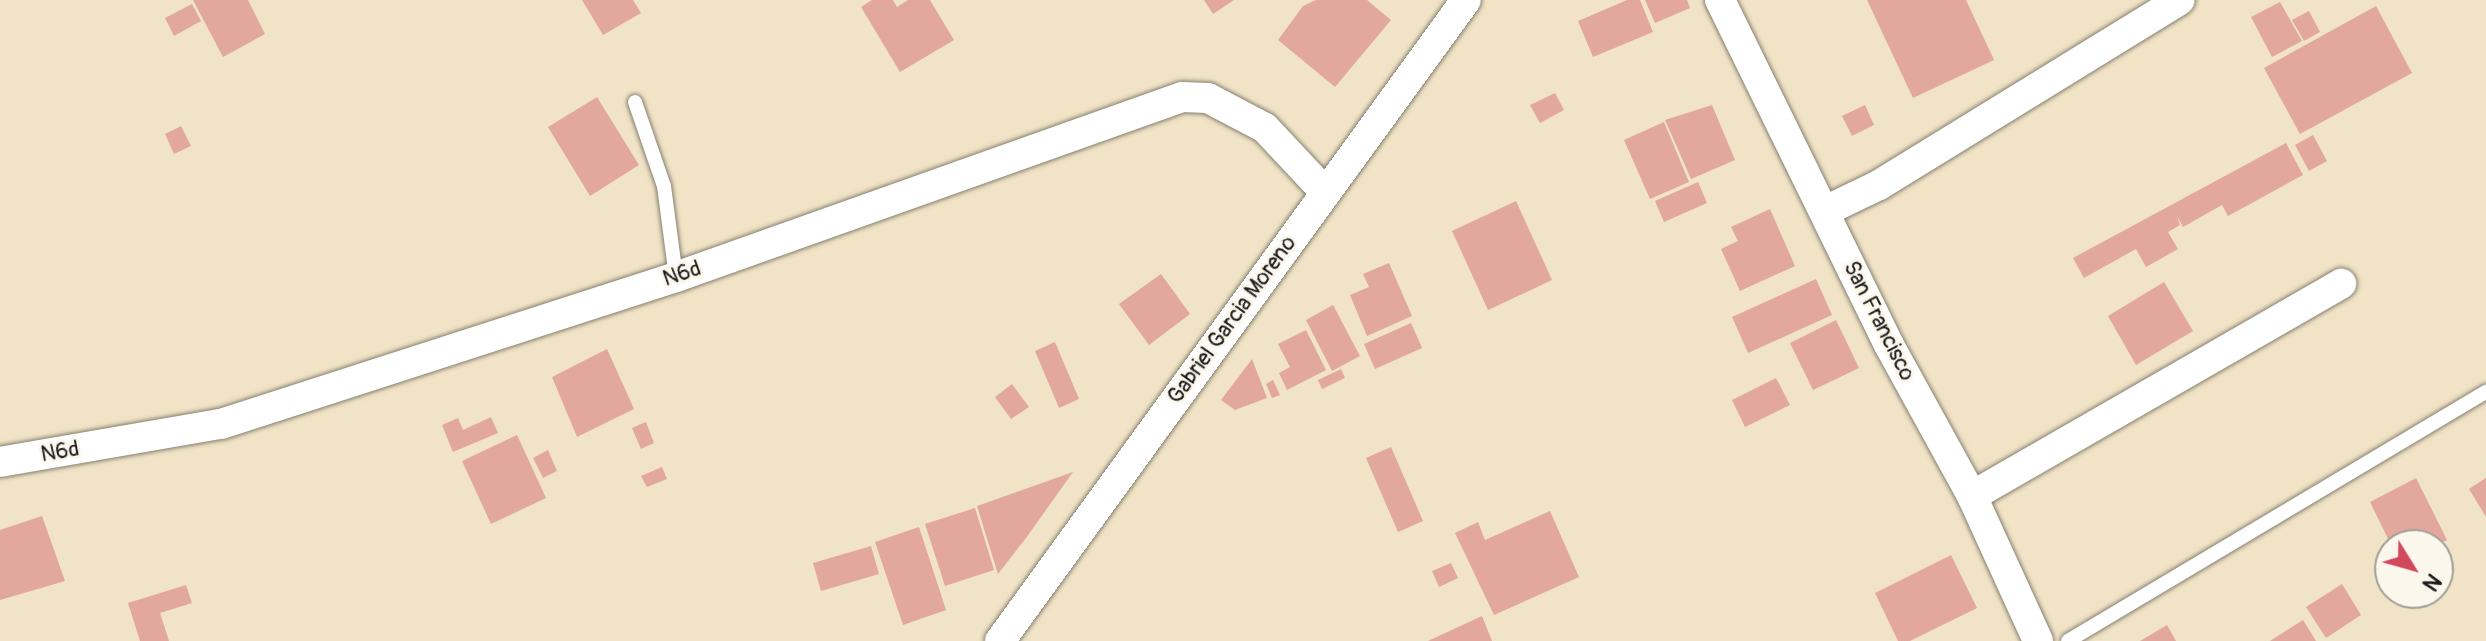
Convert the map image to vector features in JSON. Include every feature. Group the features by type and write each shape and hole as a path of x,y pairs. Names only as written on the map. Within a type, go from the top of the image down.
{"street":[{"name":"Gabriel Garcia Moreno","path":"1000,641 1466,0"},
{"name":"San Francisco","path":"1720,0 1889,345 1972,496 2038,641"},
{"path":"1825,211 1879,185 2180,0"},
{"name":"N6d","path":"0,462 221,424 676,277 1182,97 1208,98 1265,128 1325,192"},
{"path":"1972,496 2341,284"}],"lane":[{"path":"635,102 664,186 676,277"},
{"path":"2068,641 2486,392"}],"building":[{"path":"193,0 248,0 265,34 223,57"},
{"path":"582,0 633,0 641,13 603,35"},
{"path":"872,0 893,0 897,7 908,0 930,0 954,40 900,72 861,7"},
{"path":"1204,0 1234,0 1213,14"},
{"path":"1316,0 1367,0 1391,20 1335,87 1278,40 1303,6"},
{"path":"1627,0 1640,0 1653,32 1593,57 1578,21"},
{"path":"1645,0 1687,0 1690,8 1655,23"},
{"path":"1867,0 1966,0 1994,60 1913,98"},
{"path":"2280,2 2302,41 2272,57 2251,17"},
{"path":"192,4 201,21 174,36 165,18"},
{"path":"2376,6 2412,73 2300,134 2264,68"},
{"path":"2309,11 2320,32 2304,41 2292,20"},
{"path":"1555,93 1564,110 1540,123 1530,105"},
{"path":"597,97 639,165 590,196 548,127"},
{"path":"1712,105 1735,160 1691,179 1665,120"},
{"path":"1865,105 1874,125 1852,136 1842,116"},
{"path":"1664,122 1689,182 1650,199 1624,140"},
{"path":"181,126 191,146 174,154 165,134"},
{"path":"2313,135 2327,161 2309,171 2295,145"},
{"path":"2286,143 2303,175 2228,216 2222,205 2183,227 2177,216 2180,225 2168,232 2178,249 2146,267 2136,249 2084,278 2073,258"},
{"path":"1698,182 1707,203 1664,222 1655,201"},
{"path":"1516,201 1552,280 1488,310 1452,231"},
{"path":"1770,209 1795,266 1740,291 1721,249 1738,241 1731,227"},
{"path":"1389,263 1412,316 1367,336 1350,295 1369,287 1363,274"},
{"path":"1161,274 1190,314 1149,345 1119,304"},
{"path":"1816,279 1832,315 1748,353 1732,317"},
{"path":"2164,282 2193,331 2136,365 2108,316"},
{"path":"1333,305 1360,356 1332,371 1306,320"},
{"path":"1836,320 1859,368 1813,390 1790,343"},
{"path":"1411,323 1422,348 1375,369 1364,344"},
{"path":"1306,330 1326,370 1287,390 1279,373 1290,367 1278,344"},
{"path":"1055,342 1079,399 1059,408 1035,351"},
{"path":"607,349 634,409 577,437 552,377"},
{"path":"1252,359 1267,398 1235,410 1221,400"},
{"path":"1341,369 1345,378 1322,389 1318,380"},
{"path":"1776,378 1790,405 1745,427 1732,400"},
{"path":"1273,380 1280,395 1272,398 1266,384"},
{"path":"1012,384 1029,407 1011,419 995,397"},
{"path":"491,417 498,433 453,452 442,425 458,418 463,430"},
{"path":"646,422 654,443 641,449 632,428"},
{"path":"517,435 546,498 491,524 462,461"},
{"path":"1391,447 1423,521 1398,532 1366,458"},
{"path":"548,450 557,471 543,478 533,458"},
{"path":"662,467 667,479 647,487 641,476"},
{"path":"1073,472 1026,538 998,574 977,506"},
{"path":"2416,478 2442,529 2383,529 2370,502"},
{"path":"2486,478 2486,517 2469,489"},
{"path":"975,508 994,570 945,586 925,524"},
{"path":"1550,511 1579,577 1494,615 1455,533 1478,522 1485,540"},
{"path":"42,516 65,581 0,600 0,530"},
{"path":"919,527 946,610 903,625 875,542"},
{"path":"871,546 879,574 821,591 813,563"},
{"path":"1951,555 1977,608 1910,641 1898,641 1875,593"},
{"path":"1451,563 1458,578 1439,587 1432,571"},
{"path":"2342,584 2361,615 2326,638 2306,607"},
{"path":"186,585 192,603 160,613 169,641 140,641 128,603"},
{"path":"1482,616 1492,641 1428,641"},
{"path":"2303,620 2316,641 2270,641"},
{"path":"2167,625 2176,641 2140,641"}]}
